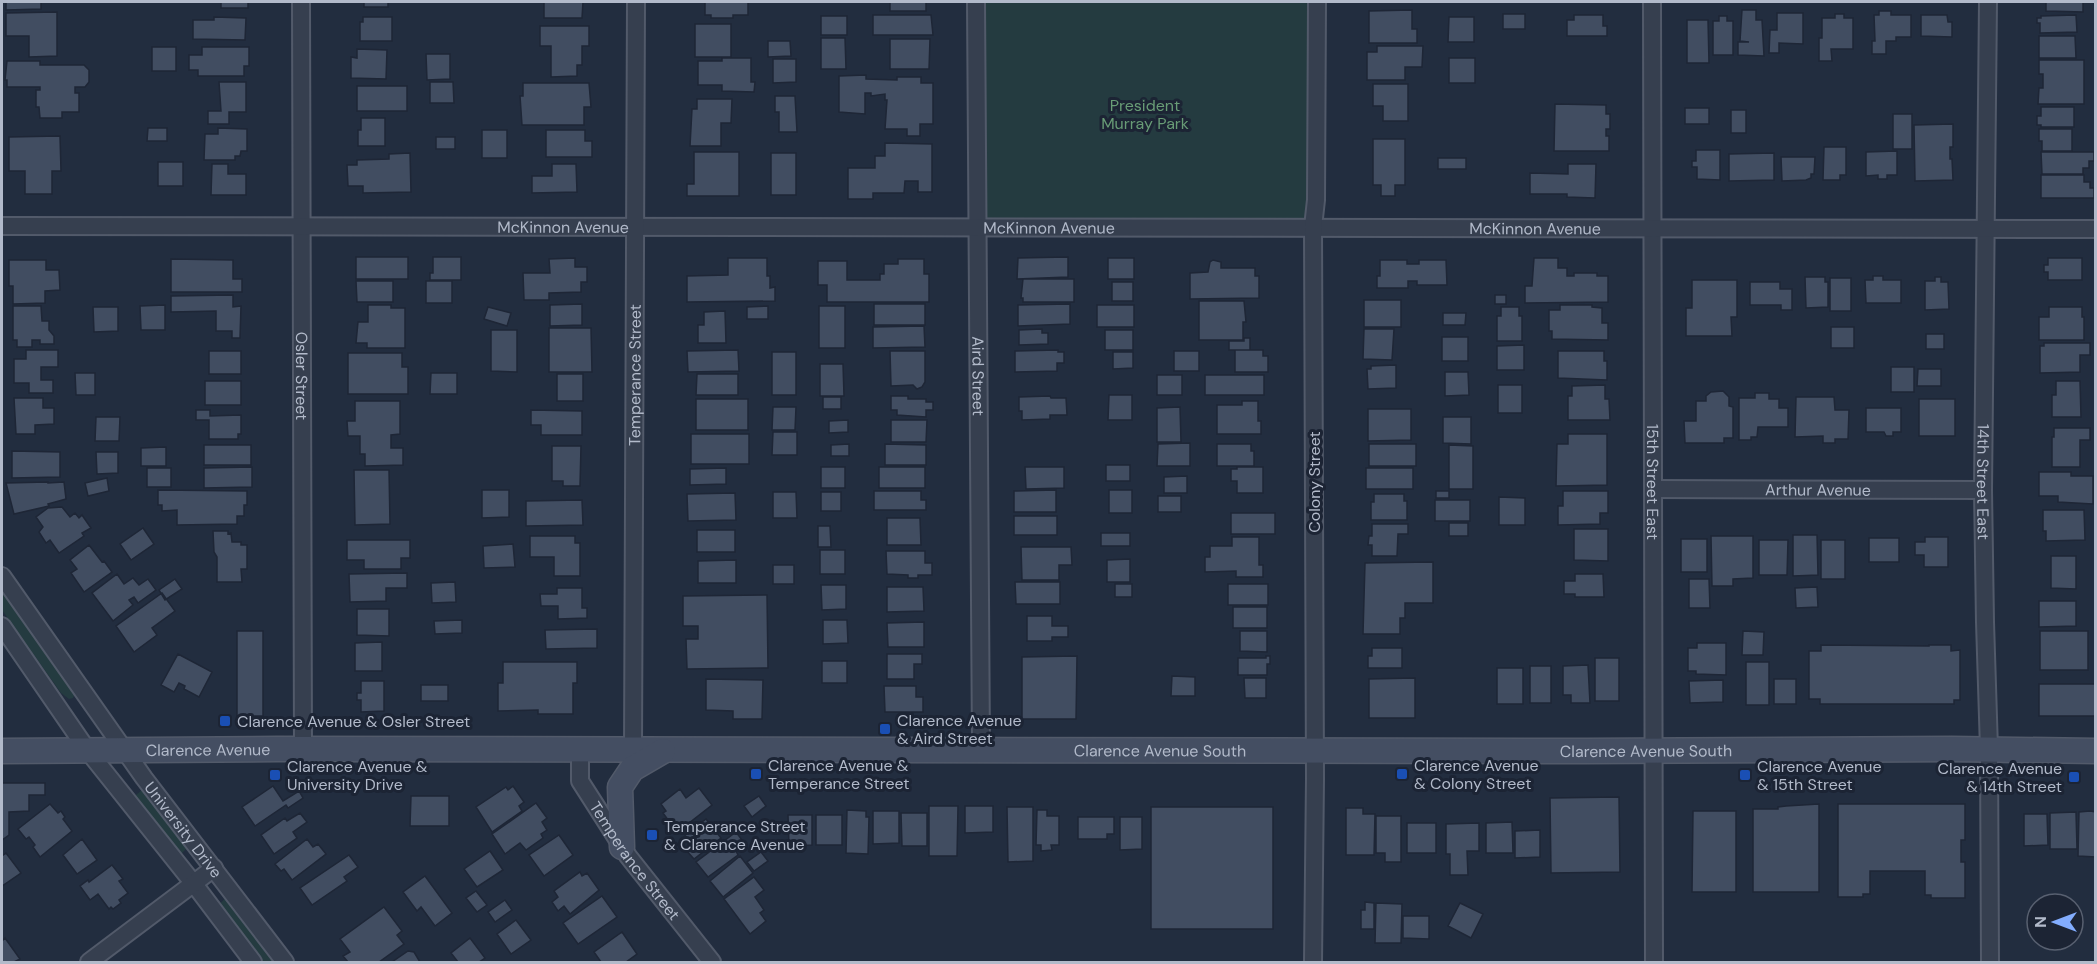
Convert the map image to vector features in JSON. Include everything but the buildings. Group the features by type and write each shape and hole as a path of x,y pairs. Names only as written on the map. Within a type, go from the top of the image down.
{"main road":[{"name":"Clarence Avenue","path":"2,751 666,749"},
{"name":"Clarence Avenue South","path":"666,749 1989,749 2096,751"},
{"path":"622,847 620,787 632,769 666,749"}],"street":[{"name":"Osler Street","path":"301,2 303,749"},
{"name":"Temperance Street","path":"633,750 636,2"},
{"name":"Aird Street","path":"976,2 981,749"},
{"name":"Colony Street","path":"1313,963 1315,749 1313,227 1316,200 1317,2"},
{"name":"15th Street East","path":"1652,2 1654,963"},
{"name":"14th Street East","path":"1988,2 1983,490 1989,749 1990,963"},
{"name":"McKinnon Avenue","path":"2,226 2096,229"},
{"name":"Arthur Avenue","path":"1653,489 1983,490"},
{"name":"University Drive","path":"2,576 127,750 144,778 285,963"},
{"name":"University Drive","path":"2,626 88,751 194,884 253,963"},
{"name":"Temperance Street","path":"580,749 580,781 622,847 712,963"},
{"path":"89,963 214,868"}],"green space":[{"name":"President Murray Park","path":"977,2 1313,2 1313,227 977,228"},
{"path":"2,585 76,691 73,698 69,699 61,693 2,610"},
{"path":"143,789 188,847 181,854 136,798 136,795"},
{"path":"226,898 277,962 260,962 218,905"}],"place":[{"name":"Clarence Avenue & Osler Street","path":"225,721"},
{"name":"Clarence Avenue & Aird Street","path":"885,729"},
{"name":"Clarence Avenue & Temperance Street","path":"756,774"},
{"name":"Clarence Avenue & Colony Street","path":"1402,774"},
{"name":"Clarence Avenue & University Drive","path":"275,775"},
{"name":"Clarence Avenue & 15th Street","path":"1745,775"},
{"name":"Clarence Avenue & 14th Street","path":"2074,777"},
{"name":"Temperance Street & Clarence Avenue","path":"652,835"}]}
